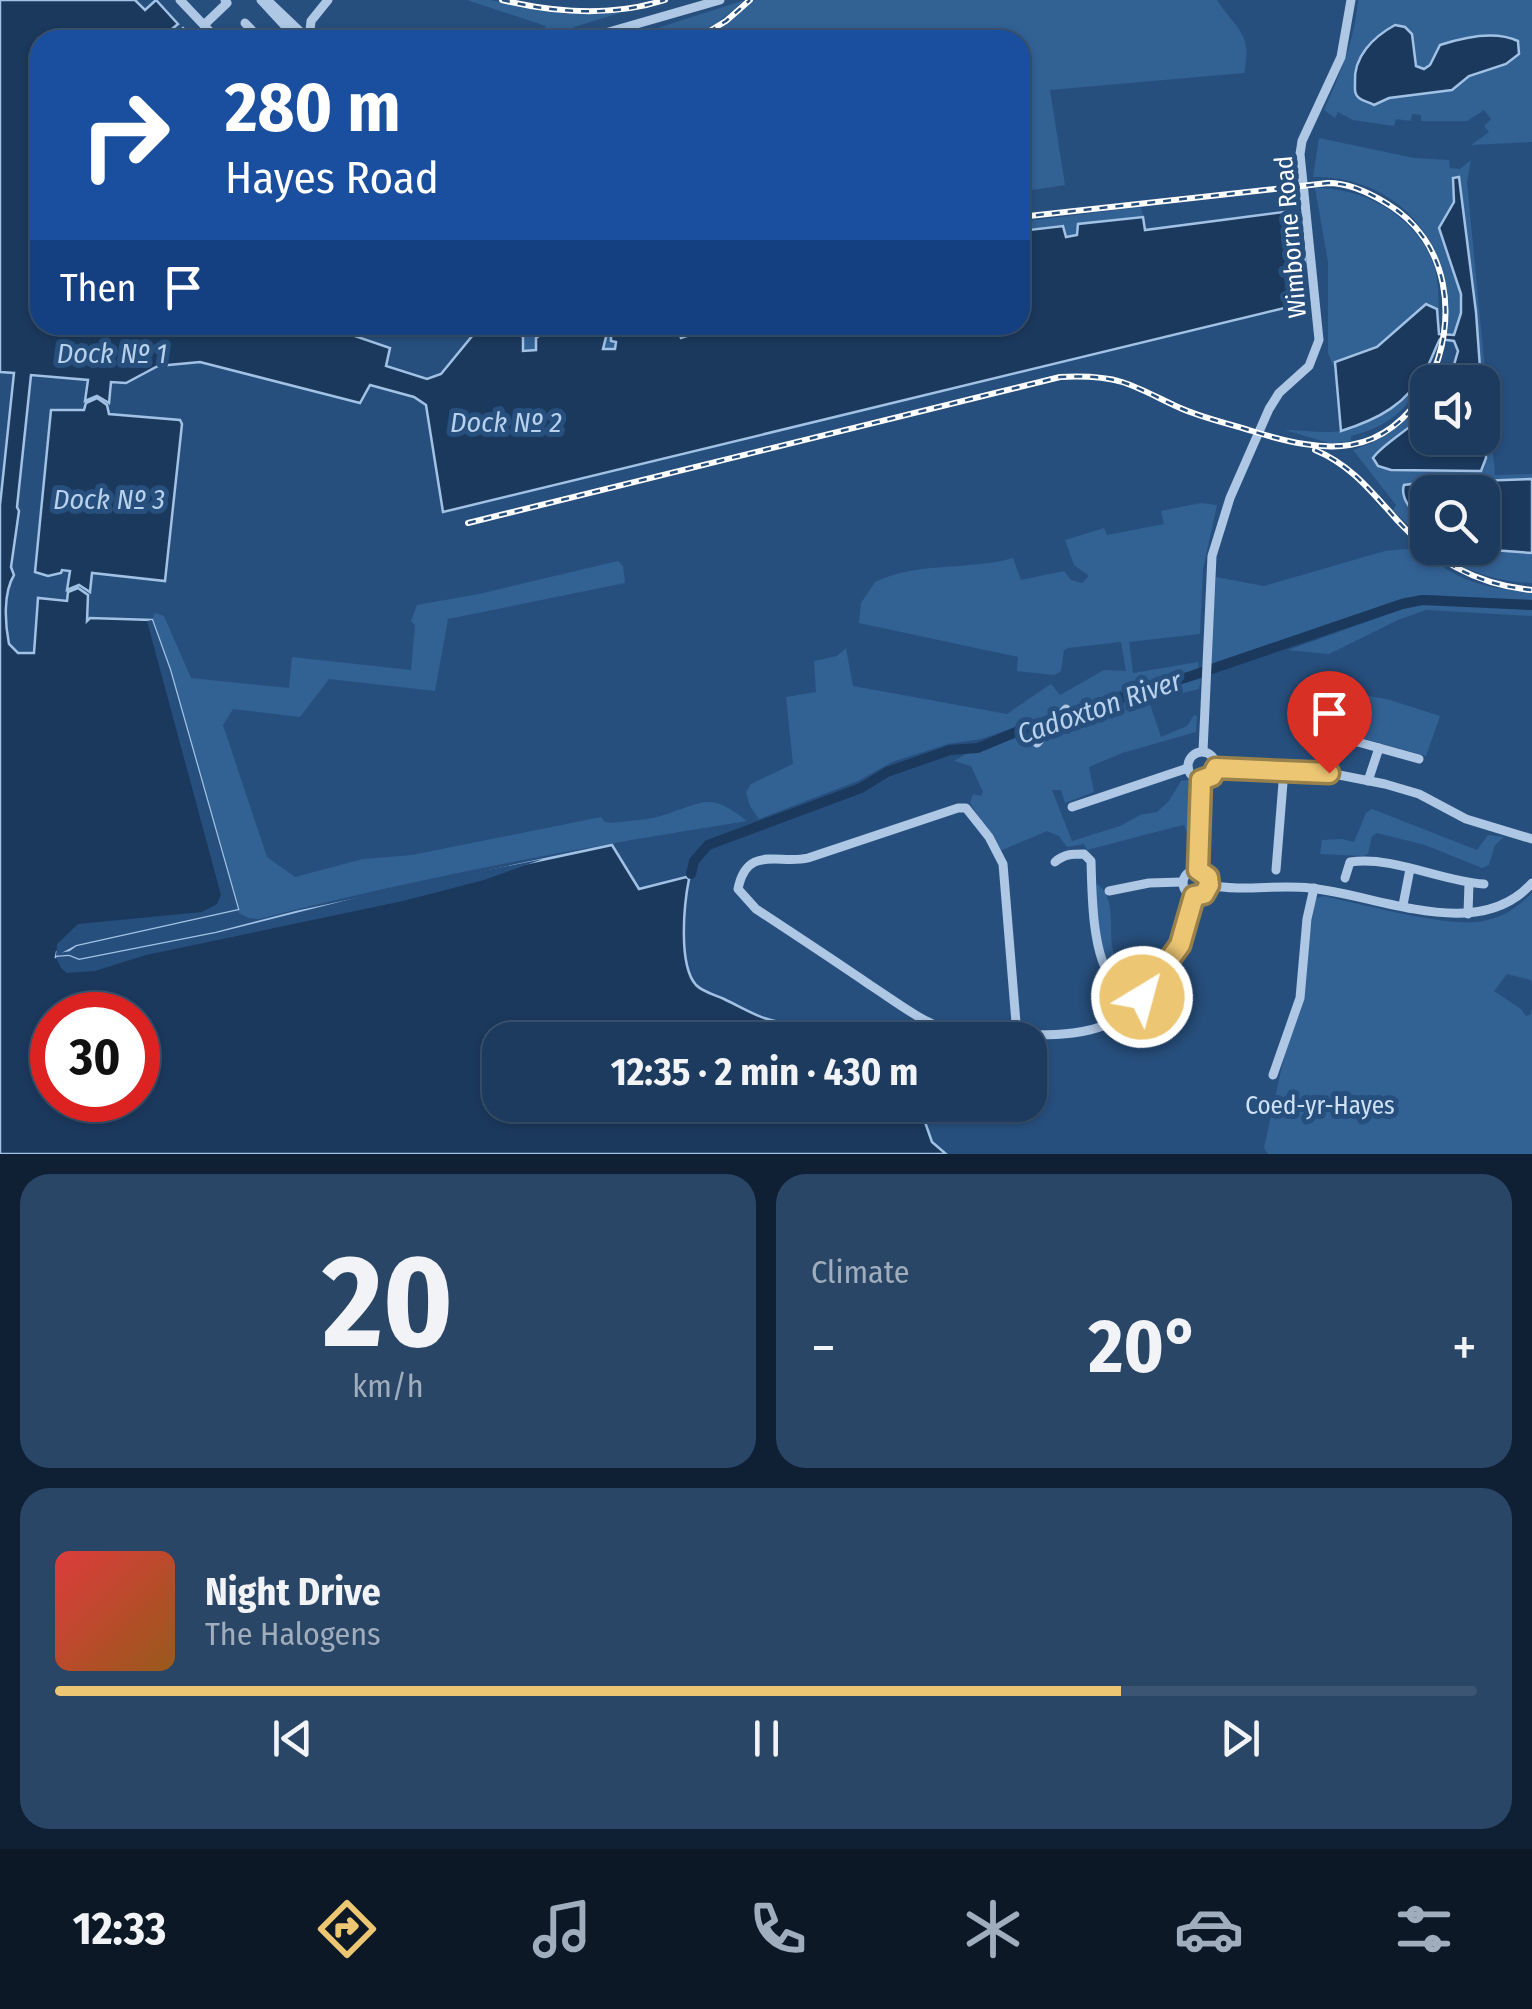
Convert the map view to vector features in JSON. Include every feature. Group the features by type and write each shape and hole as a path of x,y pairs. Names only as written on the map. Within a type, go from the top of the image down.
{"street":[{"path":"180,0 209,30"},
{"path":"264,0 298,30"},
{"path":"264,0 290,30"},
{"path":"310,30 310,21 328,0"},
{"path":"616,30 720,0"},
{"name":"Wimborne Road","path":"1203,751 1212,556 1220,527 1269,409 1278,394 1309,366 1319,338 1300,154 1302,141 1341,57 1350,0"},
{"path":"204,25 226,1 236,12"},
{"path":"291,24 310,21"},
{"path":"246,24 252,30"},
{"path":"1037,742 1066,709"},
{"path":"1320,737 1336,736 1420,758"},
{"path":"1368,781 1378,748"},
{"path":"1203,751 1215,759 1212,776 1201,780 1193,777 1188,768 1192,755 1203,751"},
{"path":"1072,807 1188,768"},
{"path":"1216,768 1329,773 1368,781 1418,794 1466,819 1532,839"},
{"path":"1276,870 1272,856 1284,770"},
{"path":"1198,870 1201,780"},
{"path":"966,808 1004,864 1016,1035 964,1035 914,1014 756,909 738,889 749,866 773,857 789,861 808,858 966,808"},
{"path":"1055,862 1062,855 1076,854 1084,854 1090,860 1101,958 1111,977 1135,1004"},
{"path":"1345,878 1350,862 1371,861 1484,884"},
{"path":"1198,870 1208,877 1209,885 1204,894 1194,896 1187,893 1182,882 1187,872 1198,870"},
{"path":"1403,904 1410,870"},
{"path":"1109,890 1148,882 1182,882"},
{"path":"1468,914 1469,883"},
{"path":"1209,885 1230,889 1314,888 1468,914 1497,909 1532,884"},
{"path":"1273,1075 1300,998 1314,888"},
{"path":"1047,1035 1098,1028 1113,1022 1135,1004 1180,945 1194,896"}],"green space":[{"path":"467,0 489,0 567,14 620,13 574,30 544,30 546,26"},
{"path":"745,0 704,30 651,30"},
{"path":"754,0 1217,0 1241,32 1246,59 1244,73 1050,90 1065,185 1030,190 1030,30 717,30"},
{"path":"1358,0 1532,0 1532,142 1471,145 1489,132 1484,126 1491,119 1484,110 1467,121 1421,121 1421,115 1412,114 1411,121 1396,119 1394,126 1353,120 1338,112 1335,118 1324,110 1346,56","holes":["1395,26 1412,34 1416,66 1424,69 1430,65 1440,45 1482,35 1495,69 1469,76 1452,90 1389,98 1374,105 1355,92 1360,61 1370,45"]},
{"path":"1319,138 1414,158 1449,160 1450,168 1460,169 1471,160 1467,182 1484,365 1479,365 1459,177 1453,178 1454,202 1439,228 1461,294 1461,313 1454,335 1447,335 1448,303 1443,274 1418,223 1398,204 1373,189 1345,180 1313,177"},
{"path":"1315,188 1352,193 1387,208 1416,233 1434,266 1438,284 1439,313 1426,304 1377,347 1333,365 1328,353 1328,262"},
{"path":"1141,207 1143,217 1078,224 1078,235 1065,237 1062,226 1030,230 1030,221"},
{"path":"540,335 536,338 536,350 522,351 523,337"},
{"path":"606,335 612,335 616,349 603,349"},
{"path":"1409,392 1410,400 1395,416 1351,436 1351,441 1332,444 1285,430 1334,432 1357,427 1385,413"},
{"path":"1410,415 1410,426 1373,455 1383,468 1484,469 1484,455 1493,455 1495,475 1410,475 1410,485 1404,485 1410,497 1410,527 1393,510 1396,505 1353,450 1376,441"},
{"path":"1532,474 1532,479 1500,480 1500,475 1495,475"},
{"path":"1201,503 1217,505 1203,569 1200,634 1129,642 1133,673 1198,662 1199,669 1128,688 981,739 948,744 892,762 858,781 759,819 746,792 751,784 793,764 786,697 816,692 814,661 837,656 846,648 853,686 1007,714 1051,684 1060,695 1104,670 1126,671 1121,642 1068,648 1064,650 1061,671 1054,675 1017,671 1018,657 859,623 861,603 875,582 909,571 1013,558 1021,580 1064,571 1071,580 1082,583 1089,576 1074,565 1065,540 1104,528 1107,535 1164,524 1161,511"},
{"path":"1406,549 1410,550 1410,565 1440,565 1474,582 1532,592 1532,600 1427,595 1404,598 1210,665 1216,577 1264,586 1385,551"},
{"path":"1500,551 1532,553 1532,583 1459,565 1500,565"},
{"path":"618,561 623,566 625,583 448,619 435,691 329,679 300,717 233,709 223,725 267,857 295,877 363,859 412,855 601,817 611,823 647,819 708,802 725,806 747,821 502,864 259,919 239,913 152,620 155,613 164,616 191,678 289,688 292,657 411,670 415,625 411,621 417,605"},
{"path":"1433,603 1532,610 1532,616 1426,610 1329,654 1288,650 1406,608"},
{"path":"1196,677 1201,679 1199,689 1150,704 1161,737 1187,726 1194,715 1196,732 1122,753 1089,767 1094,792 1065,803 1061,790 1052,790 1072,841 1157,812 1181,781 1189,780 1195,785 1191,830 1187,832 1184,825 1087,850 1084,844 1067,847 1059,836 1047,831 1000,851 970,803 973,794 981,796 983,792 971,766 954,761 969,752 1079,719"},
{"path":"1345,691 1440,716 1426,756 1340,732 1310,729 1307,706 1341,707"},
{"path":"1372,809 1477,850 1488,835 1504,837 1495,845 1489,865 1482,868 1425,845 1377,833 1372,836 1368,854 1363,856 1320,854 1322,840 1354,842 1366,813"},
{"path":"1097,884 1109,903 1113,952 1118,963 1126,971 1145,967 1149,974 1137,990 1125,985 1108,962 1099,929"},
{"name":"Coed-yr-Hayes","path":"1532,893 1532,985 1531,980 1507,974 1494,991 1526,1016 1532,1009 1532,1154 1268,1154 1264,1148 1315,899 1323,896 1423,918 1478,922 1507,912"}],"water":[{"path":"0,0 135,0 145,10 156,0 178,24 171,30 30,30 30,335 352,335 390,348 386,366 427,379 441,374 473,335 521,335 523,351 536,350 536,338 540,335 606,335 603,349 615,349 611,335 1030,335 1030,230 1063,226 1066,237 1077,235 1078,224 1143,217 1145,230 1291,211 1297,215 1306,266 1301,267 1305,303 443,512 426,405 414,397 370,385 360,403 200,362 158,366 126,383 111,382 109,403 97,396 85,401 88,380 31,375 11,567 14,575 7,599 9,644 18,653 34,653 38,598 67,601 68,592 78,588 88,595 87,621 152,620 238,909 76,945 57,952 56,957 79,960 216,933 612,845 639,889 689,879 685,949 690,976 696,985 766,1019 781,1022 482,1022 482,1122 925,1122 932,1142 946,1154 0,1154 0,505 14,373 0,372"},
{"path":"1395,25 1412,34 1416,66 1424,69 1440,45 1469,37 1490,35 1518,41 1519,54 1506,64 1469,76 1452,90 1389,98 1374,105 1357,96 1357,65 1372,42"},
{"path":"1459,177 1480,365 1454,365 1458,351 1454,341 1440,339 1428,365 1410,365 1410,392 1401,401 1368,421 1341,431 1335,362 1377,347 1426,304 1437,309 1439,334 1454,335 1461,313 1461,294 1439,228 1454,202 1453,178"},
{"name":"Dock Nº 3","path":"97,398 107,405 109,414 180,420 182,424 165,581 92,573 90,592 79,585 67,590 70,571 48,576 35,572 51,410 84,410 86,403"},
{"path":"1410,427 1410,455 1486,458 1481,471 1391,470 1378,466 1373,458"},
{"path":"1532,479 1532,553 1500,551 1500,480"},
{"path":"1410,484 1410,507 1404,496 1404,485"}],"pier":[{"path":"152,620 238,909 76,945 56,956 57,944 78,924 202,912 217,904 221,895 147,621"},
{"path":"543,859 484,880 403,901 146,955 95,971 67,973 56,957 79,960 216,933 391,889"}],"waterway":[{"name":"Cadoxton River","path":"691,874 694,861 708,845 861,788 887,772 950,750 978,748 1023,729 1402,604 1422,600 1532,605"}],"railway":[{"path":"502,0 584,11 625,9 665,0"},
{"path":"711,30 750,0"},
{"path":"1030,216 1328,183 1358,189 1407,219 1436,260 1445,308 1444,333 1435,365"},
{"path":"468,523 1060,377 1114,380 1205,417 1304,444 1351,445 1372,439 1410,411"},
{"path":"1315,450 1350,471 1411,535 1441,559 1493,583 1532,590"}],"route":[{"path":"1142,997 1180,945 1194,896 1204,894 1209,885 1208,877 1198,870 1201,780 1212,776 1216,768 1329,773"}],"water label":[{"name":"Dock Nº 1","path":"112,353"},
{"name":"Dock Nº 2","path":"506,422"}]}
